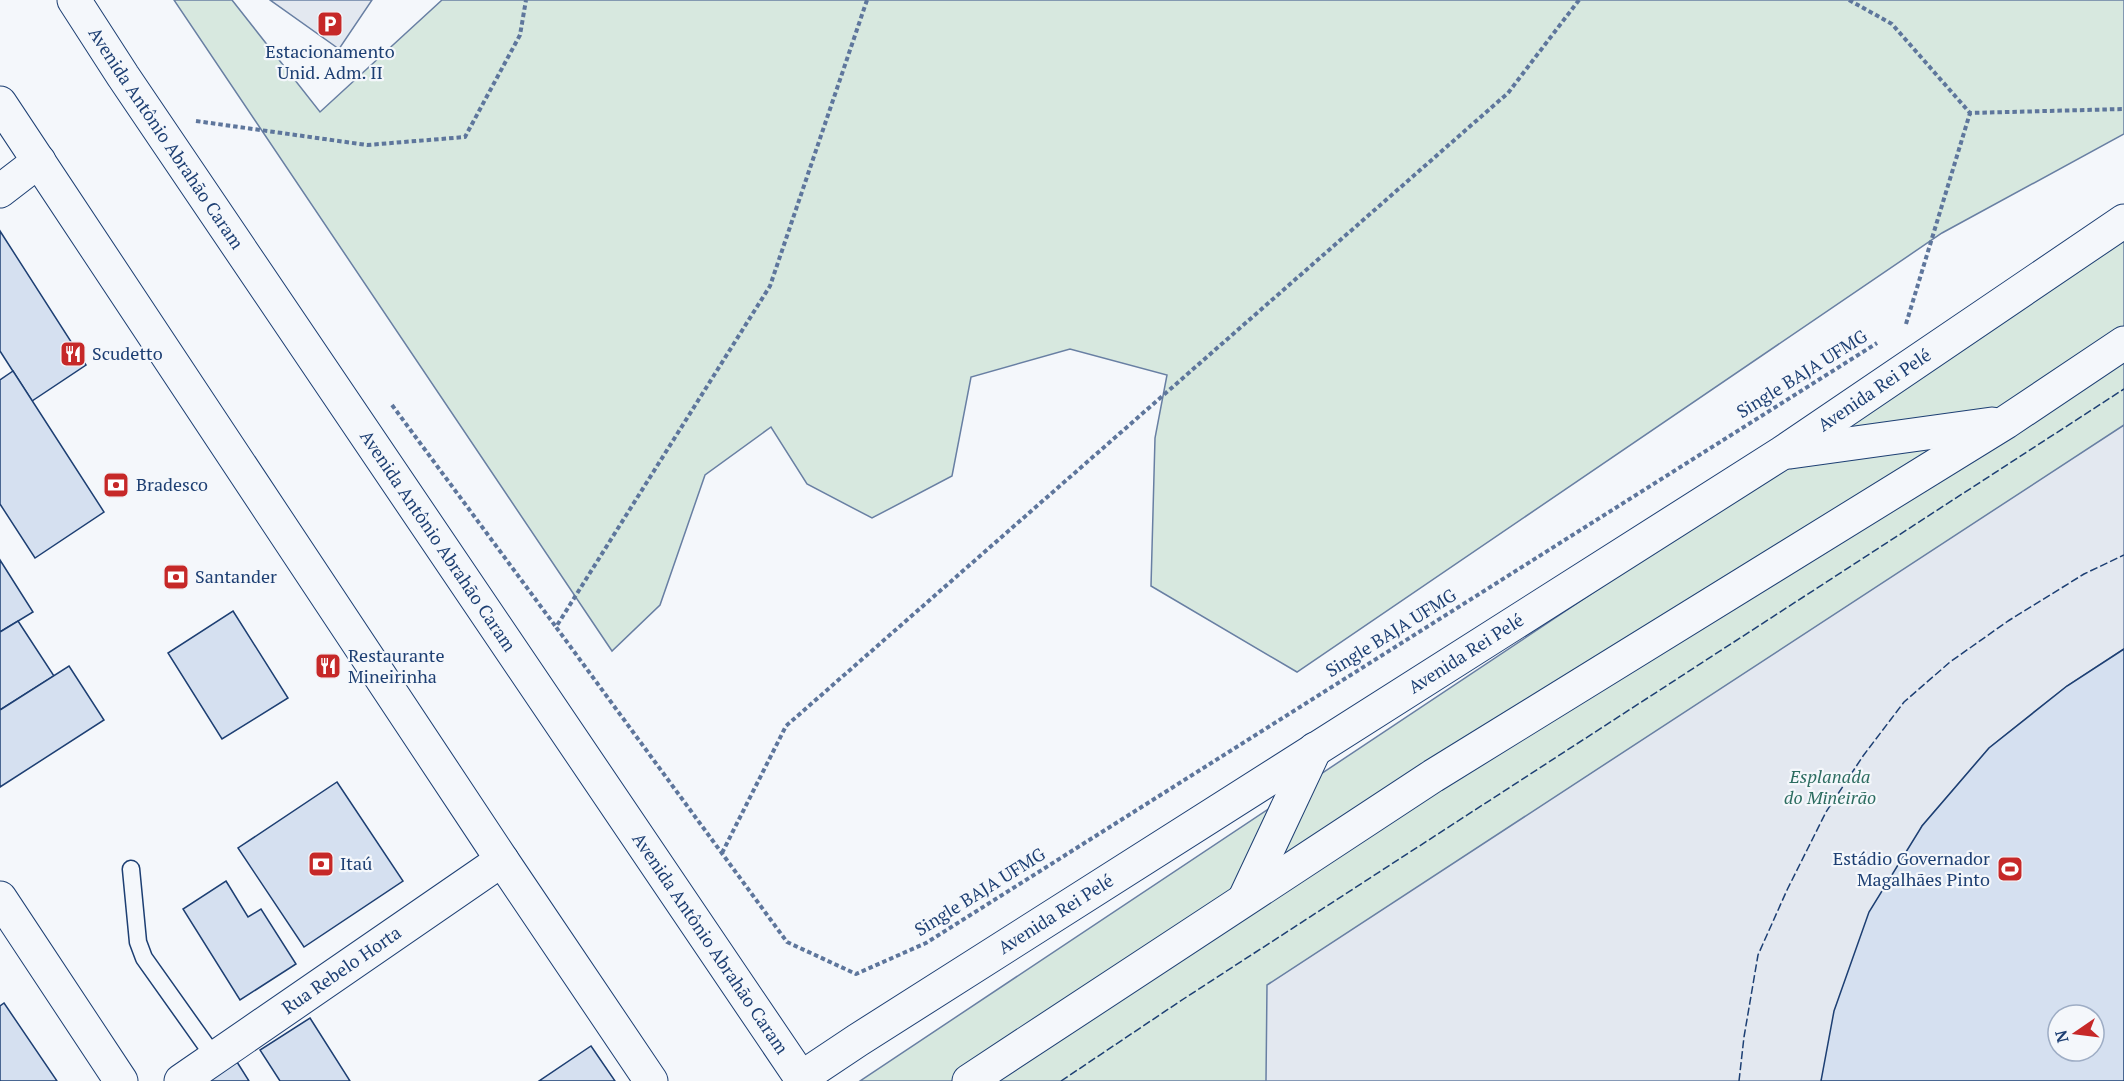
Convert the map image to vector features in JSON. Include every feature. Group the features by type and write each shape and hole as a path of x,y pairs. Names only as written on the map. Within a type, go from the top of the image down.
{"main road":[{"name":"Avenida Antônio Abrahão Caram","path":"74,0 802,1080"},
{"path":"0,103 651,1081"},
{"path":"0,191 39,161"},
{"name":"Avenida Rei Pelé","path":"802,1080 888,1021 1782,453 2124,221"},
{"path":"969,1081 1433,776 2006,422 2124,343"},
{"path":"1782,453 2006,422"},
{"path":"1245,898 1316,749"},
{"name":"Rua Rebelo Horta","path":"181,1081 502,860"},
{"path":"0,898 120,1081"}],"lane":[{"path":"131,869 138,942 144,958 215,1058"}],"path":[{"path":"192,121 367,145 465,137 520,35 526,0"},
{"path":"556,627 770,286 867,0"},
{"path":"722,853 786,726 1508,93 1580,0"},
{"path":"1849,0 1892,24 1970,113"},
{"path":"1970,113 2124,109"},
{"path":"1896,330 1906,324 1970,113"},
{"name":"Single BAJA UFMG","path":"386,397 787,942 856,974 926,943 1886,337"}],"green space":[{"path":"174,0 232,0 320,112 442,0 2124,0 2124,134 1942,233 1297,672 1151,586 1155,438 1167,375 1070,349 971,377 952,476 872,518 807,484 771,427 705,475 660,605 612,651"},
{"name":"Esplanada do Mineirão","path":"2124,239 2124,1081 860,1081"}],"shaded area":[{"name":"Estacionamento Unid. Adm. II","path":"270,0 372,0 339,49"},
{"path":"2124,425 2124,649 2067,686 1989,748 1922,826 1821,1081 1266,1081 1267,985"}],"building":[{"path":"0,231 86,365 32,401 0,351"},
{"path":"13,371 104,512 35,558 0,504 0,380"},
{"path":"0,560 33,612 0,632"},
{"path":"233,611 288,698 222,739 168,653"},
{"path":"18,621 54,676 0,710 0,632"},
{"name":"Estádio Governador Magalhães Pinto","path":"2124,649 2124,1081 1821,1081 1834,1011 1869,912 1922,826 1989,748 2067,686"},
{"path":"69,666 104,720 0,787 0,710"},
{"name":"Itaú","path":"337,782 403,881 304,947 238,848"},
{"path":"226,881 248,917 261,909 296,964 240,1000 183,909"},
{"path":"4,1003 57,1081 0,1081 0,1006"},
{"path":"310,1018 350,1081 280,1081 260,1050"},
{"path":"591,1046 615,1081 539,1081"},
{"path":"237,1062 249,1081 207,1081"}],"fence":[{"path":"1061,1081 1185,998 2124,389"},
{"path":"1739,1081 1758,955 1826,812 1863,756 1904,702 1950,662 2008,621 2084,574 2124,555"}],"place":[{"name":"Estacionamento Unid. Adm. II","path":"330,24"},
{"name":"Scudetto","path":"73,354"},
{"name":"Bradesco","path":"116,485"},
{"name":"Santander","path":"176,577"},
{"name":"Restaurante Mineirinha","path":"328,666"},
{"name":"Itaú","path":"321,864"},
{"name":"Estádio Governador Magalhães Pinto","path":"2010,869"}]}
